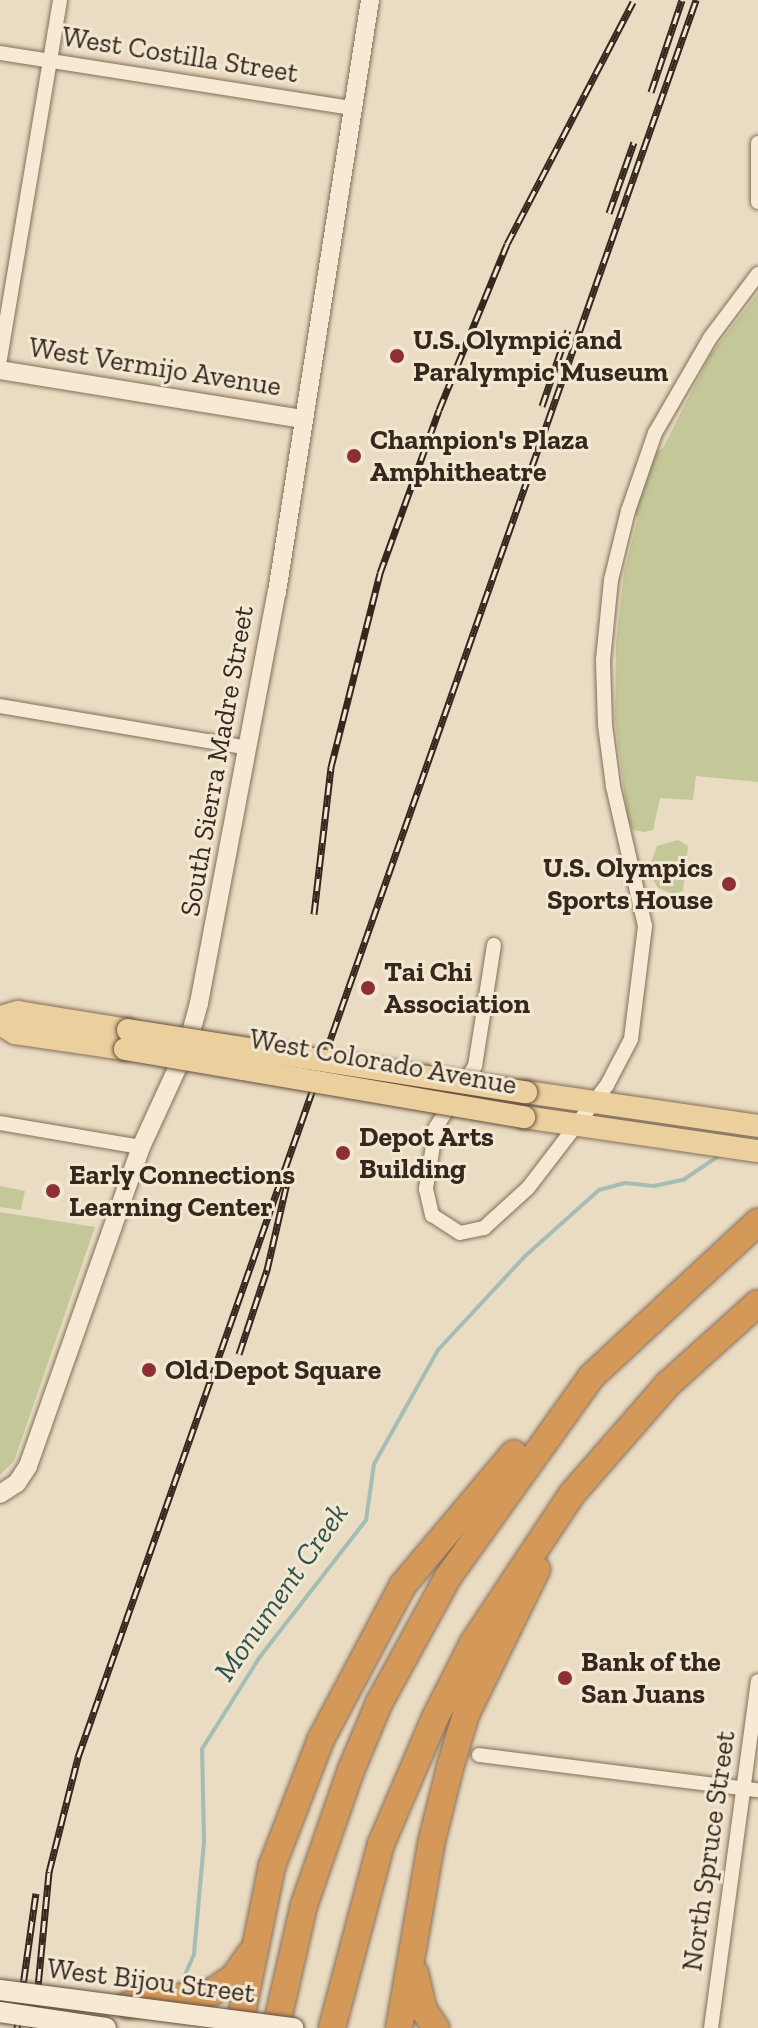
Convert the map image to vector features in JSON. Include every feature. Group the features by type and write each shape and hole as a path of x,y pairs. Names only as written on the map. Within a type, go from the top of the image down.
{"highway":[{"path":"240,2023 272,1866 321,1739 403,1585 504,1464 591,1377 751,1228"},
{"path":"332,2028 381,1844 435,1718 538,1538 631,1425 758,1303"},
{"path":"276,2028 304,1905 379,1703 471,1541 591,1377"},
{"path":"399,2028 436,1821 466,1714 528,1585 631,1425"},
{"path":"415,1946 418,1994 436,2028"},
{"path":"128,2005 212,1992 234,1977 254,1947"}],"main road":[{"name":"West Colorado Avenue","path":"0,1017 18,1012 127,1040 577,1125 758,1151"},
{"name":"West Colorado Avenue","path":"0,1024 15,1033 127,1040 758,1126"},
{"name":"West Bijou Street","path":"0,1990 294,2028"},
{"name":"West Bijou Street","path":"0,2012 106,2028"}],"street":[{"path":"0,359 60,0"},
{"name":"South Sierra Madre Street","path":"0,1494 17,1483 28,1466 141,1147 195,1018 248,748 370,0"},
{"name":"West Costilla Street","path":"0,53 352,108"},
{"path":"758,143 758,202"},
{"path":"494,945 475,1066 436,1127 426,1189 432,1215 460,1233 476,1232 497,1219 528,1188 594,1103 631,1039 644,964 643,902 613,786 605,725 603,660 611,580 628,511 655,433 710,338 758,274"},
{"name":"West Vermijo Avenue","path":"0,370 302,419"},
{"path":"0,706 248,748"},
{"path":"0,1123 141,1147"},
{"name":"North Spruce Street","path":"711,2028 751,1790 758,1681"},
{"path":"479,1755 751,1790"}],"green space":[{"path":"758,293 758,782 696,776 693,800 660,798 653,830 633,830 628,821 615,720 616,642 624,572 638,518 633,511 652,455 663,448 710,355"},
{"path":"678,840 688,846 683,891 672,894 658,888 648,871 657,846"},
{"path":"0,1186 25,1191 21,1210 0,1207"},
{"path":"0,1212 95,1227 14,1461 0,1475"}],"waterway":[{"name":"Monument Creek","path":"180,1986 194,1954 204,1841 202,1749 259,1658 366,1520 374,1464 438,1350 524,1257 599,1190 625,1183 654,1186 683,1180 720,1155"}],"railway":[{"path":"651,92 682,0"},
{"path":"34,2028 49,1872 78,1757 696,0"},
{"path":"314,914 331,767 380,573 439,410 507,244 633,2"},
{"path":"609,213 634,142"},
{"path":"542,406 568,330"},
{"path":"239,1354 267,1270 287,1183"},
{"path":"17,2028 36,1893"}],"place":[{"name":"U.S. Olympic and Paralympic Museum","path":"397,356"},
{"name":"Champion's Plaza Amphitheatre","path":"354,456"},
{"name":"U.S. Olympics Sports House","path":"729,884"},
{"name":"Tai Chi Association","path":"368,988"},
{"name":"Depot Arts Building","path":"343,1153"},
{"name":"Early Connections Learning Center","path":"53,1191"},
{"name":"Old Depot Square","path":"149,1370"},
{"name":"Bank of the San Juans","path":"565,1678"}]}
